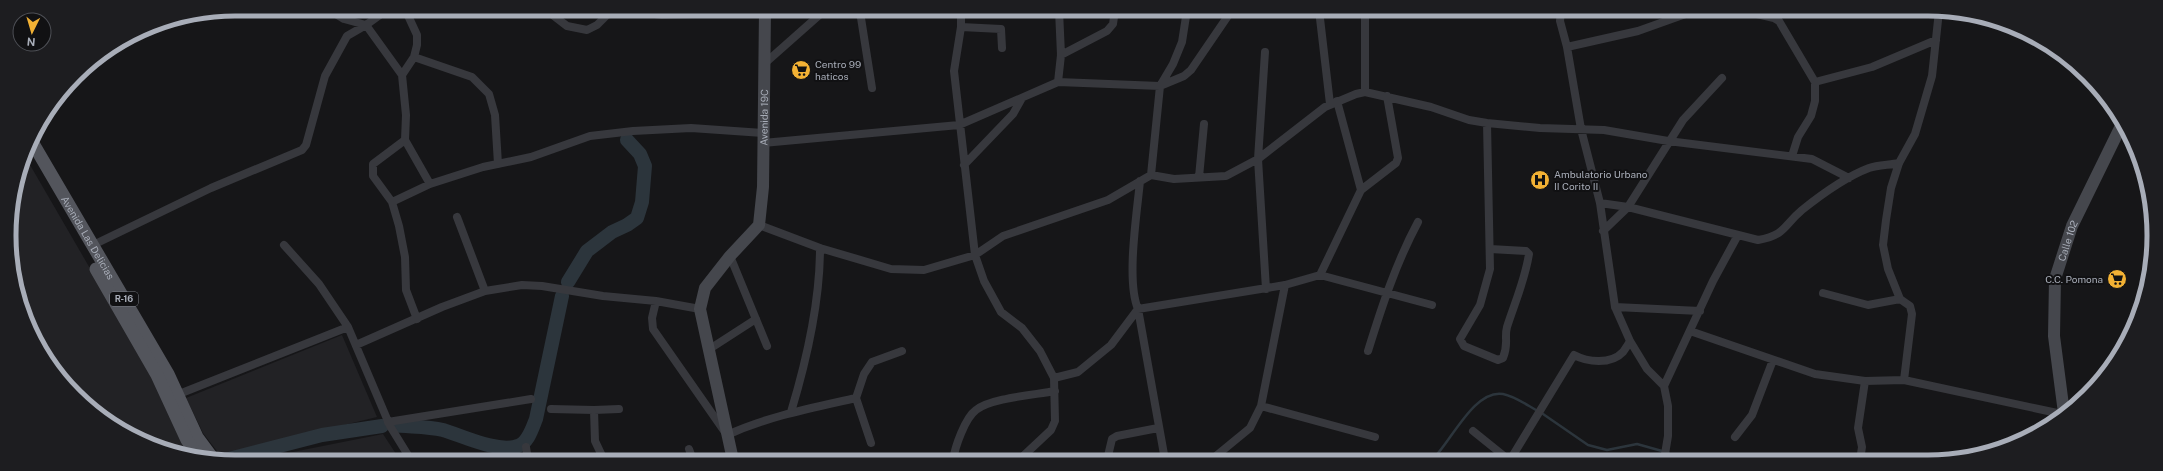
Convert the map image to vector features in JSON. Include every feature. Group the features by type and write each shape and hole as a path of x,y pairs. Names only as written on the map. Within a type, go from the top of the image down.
{"main road":[{"name":"Avenida Las Delicias","path":"35,147 168,374 173,396 187,440 194,451"},
{"name":"Avenida Las Delicias","path":"31,157 157,375 173,396 197,437 209,453"}],"street":[{"path":"339,16 344,19 366,25 402,76 406,115 405,140 430,184"},
{"path":"93,245 197,195 302,150 306,145 325,76 347,36 378,16"},
{"path":"402,76 414,57 418,46 417,35 408,16"},
{"path":"554,16 567,26 587,30 597,25 606,16"},
{"name":"Avenida 19C","path":"759,225 763,187 765,16"},
{"path":"764,64 818,16"},
{"path":"860,16 872,88"},
{"path":"961,16 962,27 954,71 975,255 984,281 1001,312 1026,334 1040,351 1054,378 1055,420 1051,430 1024,455"},
{"path":"1058,82 1061,55 1059,16"},
{"path":"1061,55 1107,31 1113,24 1114,16"},
{"path":"1151,175 1160,86 1173,64 1182,42 1186,16"},
{"path":"392,202 430,184 498,164 532,157 590,136 633,131 691,128 763,138 959,125 1058,82 1160,86 1184,76 1191,70 1228,16"},
{"path":"1320,16 1334,103 1360,190"},
{"path":"1365,16 1365,92"},
{"path":"1560,16 1560,22 1567,47 1581,129 1600,204 1615,307 1630,341 1647,370 1664,386 1668,406 1668,436 1665,455"},
{"path":"1567,47 1638,31 1680,16"},
{"path":"1765,16 1774,18 1778,21 1815,82 1815,102 1811,116 1798,137 1792,156"},
{"path":"1904,380 1912,314 1910,306 1900,299 1888,269 1884,245 1891,188 1899,163 1914,134 1932,76 1938,16"},
{"path":"962,27 1001,29 1002,48"},
{"path":"1815,82 1872,67 1936,40"},
{"path":"1265,52 1258,159 1266,289"},
{"path":"414,57 472,77 489,94 495,115 498,164"},
{"path":"1603,231 1628,207 1683,120 1722,78"},
{"path":"732,455 700,309 705,288 730,256 759,225 820,248 891,269 924,270 975,255 1003,236 1108,200 1151,175 1174,179 1226,176 1258,159 1334,103 1365,92 1431,106 1469,120 1487,123 1540,128 1604,130 1668,142 1812,159 1849,178"},
{"path":"1320,275 1360,190 1396,163 1398,158 1387,96"},
{"path":"964,165 1013,114 1022,98"},
{"path":"1487,123 1490,269 1485,293 1476,313 1460,339 1464,346 1498,360 1503,358 1508,347 1506,331 1524,280 1529,254 1526,251 1490,249"},
{"path":"1199,178 1204,124"},
{"name":"Calle 102","path":"2063,409 2054,336 2055,279 2072,226 2120,129"},
{"path":"405,140 374,164 372,170 374,176 392,202 399,226 405,257 406,290 417,319"},
{"path":"1600,204 1628,207 1758,240 1774,237 1784,230 1801,211 1839,182 1870,168 1899,163"},
{"path":"1140,181 1134,245 1134,299 1138,309 1158,428 1165,455"},
{"path":"457,217 485,291"},
{"path":"1368,351 1386,293 1402,253 1418,222"},
{"path":"1664,386 1713,281 1738,235"},
{"path":"284,246 319,284 348,327 388,422 408,455"},
{"path":"791,412 801,381 820,283 820,248"},
{"path":"730,256 767,346"},
{"path":"1054,378 1078,372 1110,345 1138,309 1266,289 1320,275 1432,305"},
{"path":"356,345 442,307 485,291 522,285 542,286 603,296 656,301 700,309"},
{"path":"1217,455 1250,428 1261,406 1285,285"},
{"path":"1823,293 1868,305 1900,299"},
{"path":"656,301 652,318 653,329 727,435"},
{"path":"1615,307 1700,311"},
{"path":"708,350 756,319"},
{"path":"173,396 348,327"},
{"path":"1690,331 1815,374 1864,381 1904,380 2058,412"},
{"path":"1513,455 1574,355 1582,360 1607,360 1622,353 1630,341"},
{"path":"871,443 856,398 864,374 872,362 902,351"},
{"path":"1735,437 1752,415 1773,360"},
{"path":"1861,455 1862,447 1858,428 1864,381"},
{"path":"954,455 955,446 974,410 991,403 1054,391"},
{"path":"727,435 749,425 791,412 856,398"},
{"path":"388,422 531,399"},
{"path":"1261,406 1375,437"},
{"path":"551,410 619,409"},
{"path":"594,410 595,441 602,455"},
{"path":"1108,455 1112,439 1117,436 1158,428"},
{"path":"1473,431 1504,455"},
{"path":"526,447 527,455"},
{"path":"689,449 691,455"}],"shaded area":[{"path":"29,163 153,377 190,450 179,448 138,432 102,410 70,380 45,345 23,292 16,250 16,221 20,193"},
{"path":"342,335 377,417 220,455 203,433 186,398"},
{"path":"383,434 397,455 278,455"}],"waterway":[{"path":"568,282 587,251 612,232 627,225 637,218 642,202 645,166 640,154 627,140"},
{"path":"393,425 443,430 490,446 510,448 518,446 524,442 536,419 562,296"},
{"path":"1436,455 1473,408 1482,400 1492,395 1507,395 1536,410"},
{"path":"1543,414 1588,445 1607,450 1637,444 1662,451"},
{"path":"244,455 322,435 382,426"}],"place":[{"name":"Centro 99 haticos","path":"801,70"},
{"name":"Ambulatorio Urbano II Corito II","path":"1540,180"},
{"name":"C.C. Pomona","path":"2117,279"}]}
